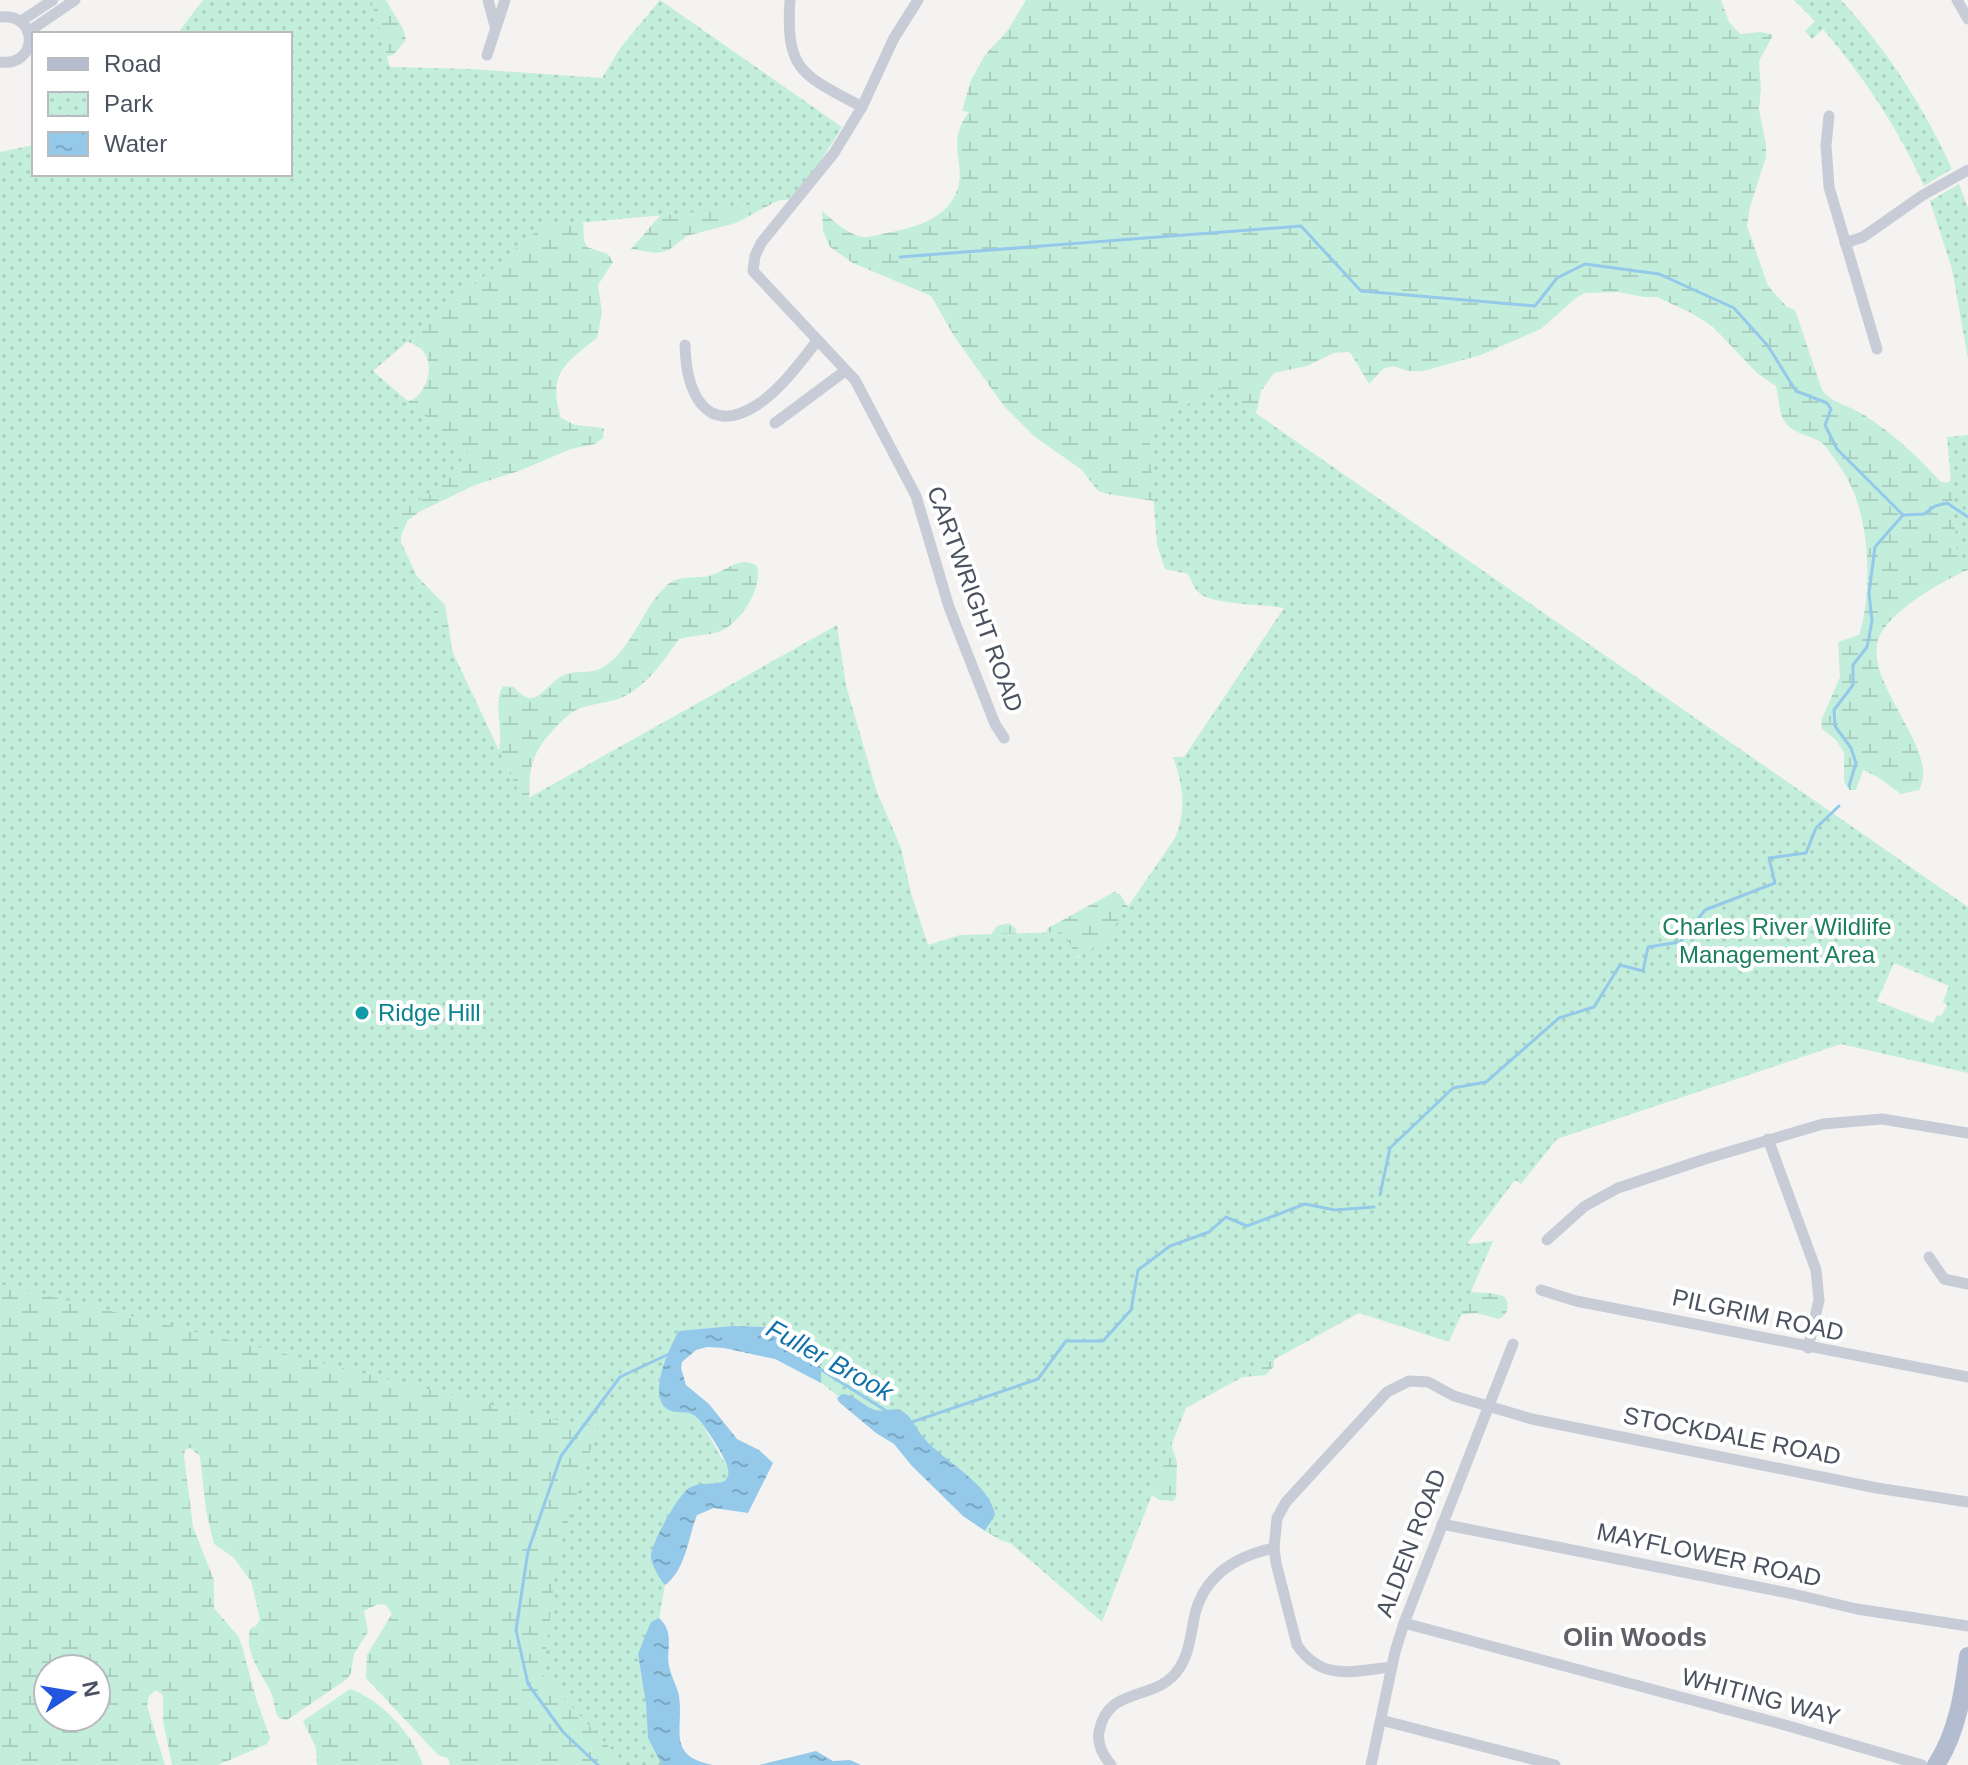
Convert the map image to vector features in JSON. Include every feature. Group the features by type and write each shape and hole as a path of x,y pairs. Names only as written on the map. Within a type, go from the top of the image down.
{"main road":[{"path":"1936,1765 1956,1719 1968,1656"}],"street":[{"path":"21,21 53,0"},
{"path":"28,32 75,0"},
{"path":"488,0 495,26"},
{"path":"487,55 505,0"},
{"path":"790,0 789,43 797,63 808,77 862,107"},
{"name":"CARTWRIGHT ROAD","path":"918,0 894,38 862,107 820,173 761,243 753,271 855,380 916,496 949,607 995,724 1004,738"},
{"path":"1957,0 1968,19"},
{"path":"0,17 21,21 28,32 28,47 22,57 11,63 0,62"},
{"path":"1829,116 1827,172 1877,349"},
{"path":"1845,243 1863,237 1968,170"},
{"path":"685,345 686,371 698,402 727,416 760,403 794,371 817,341"},
{"path":"775,423 845,371"},
{"path":"1547,1240 1585,1206 1608,1193 1768,1139 1823,1124 1882,1119 1968,1133"},
{"path":"1768,1139 1816,1270 1819,1300 1808,1348"},
{"path":"1929,1257 1944,1279 1968,1284"},
{"name":"PILGRIM ROAD","path":"1541,1290 1576,1301 1968,1377"},
{"name":"ALDEN ROAD","path":"1371,1765 1404,1623 1513,1344"},
{"name":"STOCKDALE ROAD","path":"1274,1548 1277,1518 1286,1502 1387,1392 1409,1381 1428,1382 1454,1396 1532,1419 1877,1488 1968,1502"},
{"name":"MAYFLOWER ROAD","path":"1442,1524 1857,1609 1968,1626"},
{"path":"1111,1765 1098,1740 1109,1707 1120,1700 1164,1685 1179,1669 1185,1658 1202,1590 1241,1558 1274,1548 1297,1645 1311,1664 1322,1670 1339,1672 1392,1667"},
{"name":"WHITING WAY","path":"1404,1623 1922,1765"},
{"path":"1381,1720 1555,1765"}],"green space":[{"name":"Charles River Wildlife Management Area","path":"203,0 371,0 390,67 602,78 621,47 660,0 842,127 817,167 791,199 698,212 543,226 373,371 468,453 431,494 389,517 523,801 837,625 846,686 877,792 901,848 911,893 928,945 960,935 1064,932 1077,958 1105,940 1175,838 1182,797 1173,757 1184,757 1284,608 1230,602 1202,595 1188,574 1165,569 1157,545 1148,432 1215,385 1968,907 1968,1073 1841,1044 1557,1139 1521,1184 1515,1180 1467,1244 1493,1241 1449,1342 1359,1313 1186,1408 1102,1622 873,1425 824,1372 783,1351 700,1344 663,1360 663,1388 669,1411 684,1424 695,1421 732,1472 729,1484 695,1490 661,1528 650,1565 666,1577 659,1618 647,1635 666,1765 626,1765 543,1676 557,1557 598,1426 546,1418 0,1284 0,152 32,145 32,176 292,176 292,32 179,32","holes":["1894,963 1949,986 1943,1002 1947,1005 1933,1023 1877,1001"]},
{"path":"254,0 386,0 406,40 393,55 383,57 288,32"},
{"path":"1026,0 1721,0 1729,22 1740,34 1761,32 1773,35 1759,61 1759,110 1766,157 1747,226 1768,286 1787,307 1795,310 1822,390 1885,430 1940,481 1946,483 1959,476 1968,504 1968,570 1934,587 1899,612 1883,630 1877,648 1879,668 1887,689 1919,753 1923,773 1919,790 1901,794 1863,770 1856,790 1849,790 1844,781 1844,753 1836,740 1822,729 1821,721 1840,677 1838,642 1859,635 1866,598 1865,534 1855,494 1847,478 1822,443 1794,430 1785,422 1776,386 1758,374 1712,326 1657,297 1618,292 1585,293 1541,329 1481,355 1423,371 1408,371 1393,366 1383,369 1369,384 1350,352 1334,353 1307,366 1274,373 1261,391 1257,410 1251,418 1154,501 1098,491 1082,470 1035,437 1003,405 954,336 931,296 853,263 830,247 823,231 822,211 847,230 868,237 924,223 942,212 959,184 958,135 969,112 962,111 971,80 985,55 1008,30"},
{"path":"1794,0 1841,0 1903,80 1952,169 1924,186 1903,144 1866,84 1823,29 1812,39 1805,31 1815,21"},
{"path":"1959,184 1968,208 1968,359 1952,269 1930,201"},
{"path":"779,200 736,223 687,236 669,250 657,253 631,249 664,211"},
{"path":"583,222 587,247 608,254 613,262 598,285 602,313 597,338 562,371 556,390 557,403 561,418 575,425 604,428 603,438 595,444 571,449 475,485 419,512 408,520 401,536 401,546 412,571 445,605 457,679 496,767 500,743 499,698 503,686 514,687 528,698 534,697 564,675 600,669 611,662 628,642 656,597 676,580 712,575 745,562 757,566 758,575 754,593 744,611 730,625 718,632 679,639 638,688 624,697 578,709 554,729 533,761 530,819 0,558 414,399 426,382 428,360 420,348 402,340 523,224"},
{"path":"1968,435 1968,563 1959,573 1947,437"},
{"path":"1114,892 1120,894 1127,906 1135,906 1123,933 1082,955 1059,962 1041,940 1048,928"},
{"path":"1009,923 1016,929 1017,937 1465,1290 1505,1297 1508,1307 1504,1315 1499,1319 1476,1313 1452,1316 1385,1291 1274,1357 1274,1366 1266,1375 1172,1384 1169,1438 1177,1462 1176,1497 1173,1501 1160,1500 1148,1493 1015,1544 1002,1541 985,1531 994,1520 842,1394 838,1396 821,1383 821,1368 686,1331 671,1411 687,1411 699,1418 729,1471 651,1558 665,1585 659,1618 654,1620 662,1765 450,1765 448,1758 438,1755 366,1678 367,1655 392,1614 386,1605 378,1604 364,1611 368,1632 354,1654 347,1679 287,1720 280,1719 249,1646 251,1628 260,1619 251,1581 233,1557 214,1544 206,1511 200,1456 190,1448 185,1450 184,1456 193,1527 214,1580 214,1608 238,1636 242,1646 270,1738 267,1744 218,1765 172,1765 163,1721 163,1695 156,1690 149,1696 147,1706 165,1765 0,1765 0,1053 980,950 997,926"},
{"path":"350,1689 374,1701 395,1720 412,1742 423,1765 317,1765 316,1748 303,1721"}],"water":[{"path":"733,1326 768,1327 813,1353 821,1368 821,1383 775,1359 724,1348 696,1350 682,1362 686,1385 709,1404 737,1439 759,1450 773,1463 748,1513 714,1508 697,1515 678,1571 665,1585 651,1558 666,1521 689,1488 725,1481 728,1473 727,1465 709,1432 698,1419 689,1413 671,1411 663,1405 659,1385 662,1373 679,1331"},
{"path":"842,1394 875,1410 898,1410 908,1416 933,1447 985,1493 995,1515 985,1531 963,1516 894,1444 839,1402 837,1398"},
{"path":"659,1618 667,1629 669,1666 679,1696 680,1740 689,1755 713,1765 662,1765 648,1738 638,1654 651,1622"},
{"path":"816,1751 833,1761 850,1760 861,1765 759,1765"}],"waterway":[{"path":"900,257 1301,226 1361,291 1535,306 1557,278 1585,264 1659,274 1734,308 1768,346 1796,391 1827,403 1831,409 1825,425 1837,449 1903,515"},
{"name":"Fuller Brook","path":"1849,786 1856,763 1851,748 1835,726 1834,710 1853,685 1853,665 1867,647 1872,621 1869,593 1875,547 1903,515 1924,514 1935,506 1947,503 1968,517"},
{"name":"Fuller Brook","path":"1380,1195 1390,1148 1453,1088 1486,1082 1559,1018 1594,1007 1620,965 1643,971 1648,947 1680,942 1705,910 1775,883 1769,858 1806,853 1816,828 1839,806"},
{"name":"Fuller Brook","path":"912,1422 1038,1379 1066,1341 1103,1341 1131,1310 1138,1270 1170,1246 1209,1232 1226,1217 1247,1226 1305,1204 1335,1210 1374,1207"},
{"name":"Fuller Brook","path":"598,1765 563,1732 528,1684 516,1630 528,1551 561,1456 620,1377 669,1354"},
{"name":"Fuller Brook","path":"820,1369 888,1412"}],"place":[{"name":"Ridge Hill","path":"362,1013"}],"district":[{"name":"Olin Woods","path":"1635,1637"}]}
